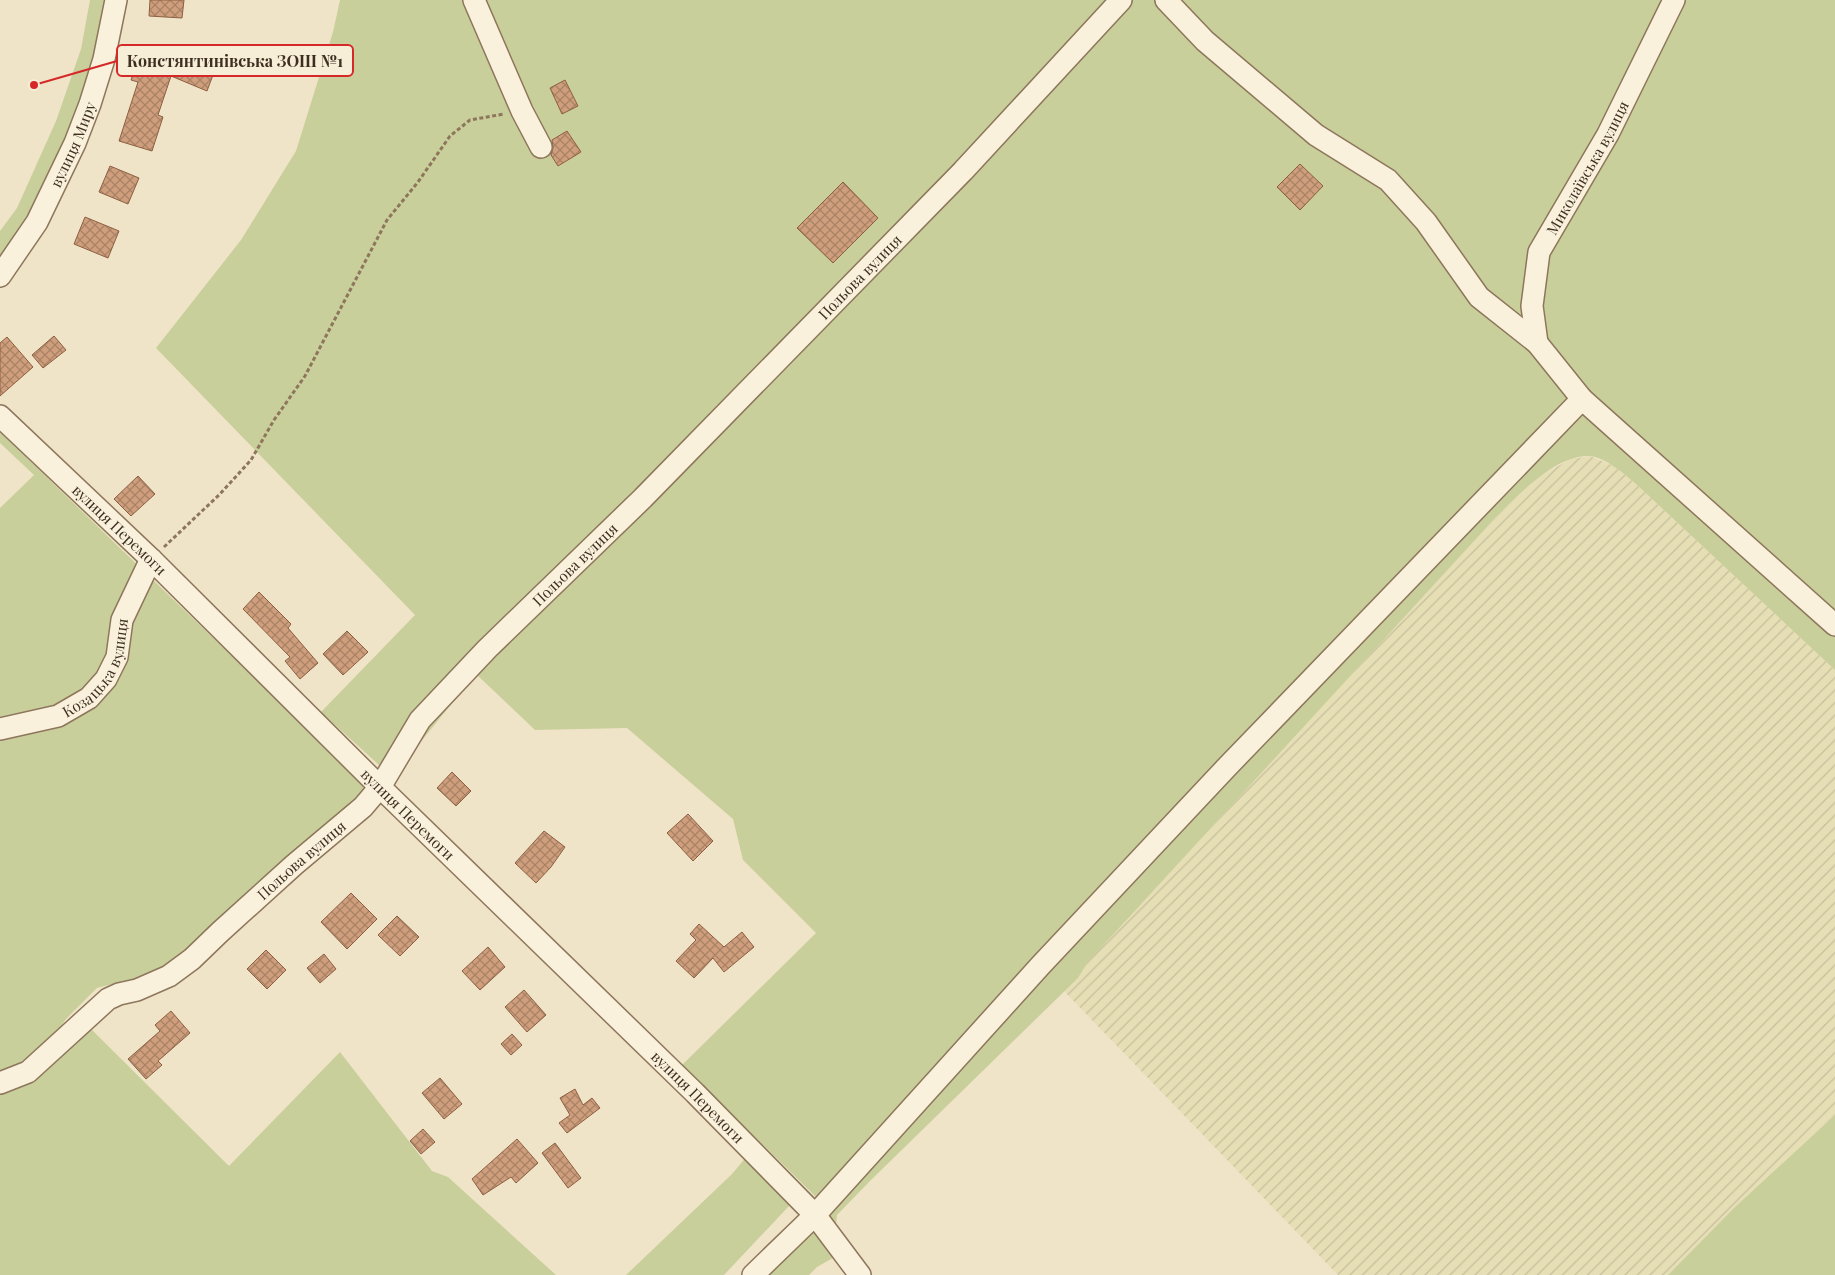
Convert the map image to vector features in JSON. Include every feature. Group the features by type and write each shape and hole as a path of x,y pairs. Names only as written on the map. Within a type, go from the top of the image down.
{"street":[{"name":"вулиця Миру","path":"0,276 37,222 74,143 90,104 104,59 116,0"},
{"path":"474,0 522,111 542,147"},
{"name":"Польова вулиця","path":"0,1083 28,1072 108,999 137,990 169,976 192,959 294,865 363,807 380,787 420,720 488,649 643,498 963,171 1121,0"},
{"path":"1166,0 1205,41 1316,135 1388,180 1426,222 1479,297 1537,343 1582,399 1835,625"},
{"name":"Миколаївська вулиця","path":"1537,343 1532,306 1539,252 1608,134 1674,0"},
{"path":"753,1275 815,1215 1040,966 1225,769 1582,399"},
{"name":"вулиця Перемоги","path":"0,416 151,559 380,787 695,1093 815,1215 860,1275"},
{"name":"Козацька вулиця","path":"0,729 58,716 89,698 106,679 117,657 122,620 151,559"}],"path":[{"path":"151,559 220,494 251,460 274,420 305,376 388,220 418,182 450,136 470,120 522,111"}],"shaded area":[{"path":"1590,456 1614,466 1635,483 1835,670 1835,1115 1735,1207 1668,1275 1338,1275 1064,991 1078,978 1086,963 1497,516 1538,477 1571,459"}],"green space":[{"path":"90,0 108,0 101,41 56,170 0,266 0,231 17,208 56,121 81,49"},
{"path":"340,0 1835,0 1835,670 1635,483 1614,466 1601,459 1589,456 1576,457 1563,462 1538,478 1497,516 1087,963 1078,978 837,1215 836,1225 872,1275 853,1275 838,1255 817,1267 809,1275 749,1275 820,1201 682,1065 816,933 743,860 733,819 627,728 535,730 476,674 392,777 321,712 415,615 156,348 241,240 296,151 333,32"},
{"path":"0,432 363,783 363,798 194,948 141,982 124,981 97,988 66,1019 48,1044 0,1076 0,508 34,475 0,443"},
{"path":"90,1028 229,1166 340,1052 432,1171 448,1177 556,1275 0,1275 0,1089"},
{"path":"1835,1115 1835,1275 1668,1275 1735,1207"},
{"path":"747,1156 790,1205 724,1275 626,1275 732,1174"}],"building":[{"path":"150,0 184,0 182,18 149,16"},
{"path":"142,49 213,75 207,91 171,76 158,115 163,117 152,151 119,141 138,82 131,80"},
{"path":"565,80 578,106 562,114 550,88"},
{"path":"567,131 581,152 558,166 551,155 553,148 552,140"},
{"path":"1300,164 1323,186 1300,210 1277,187"},
{"path":"110,166 139,178 128,204 99,192"},
{"path":"843,182 878,218 833,263 797,228"},
{"path":"85,217 119,231 108,258 74,244"},
{"path":"54,336 66,350 43,368 32,355"},
{"path":"7,337 33,367 0,396 0,343"},
{"path":"138,476 155,494 131,516 114,499"},
{"path":"259,592 291,624 288,628 318,663 300,679 285,661 290,657 243,609"},
{"path":"347,631 368,652 343,675 323,654"},
{"path":"452,772 471,791 456,806 437,788"},
{"path":"688,814 713,841 693,861 667,833"},
{"path":"544,831 565,847 551,867 536,883 515,863"},
{"path":"351,893 377,919 347,949 321,922"},
{"path":"397,916 419,937 400,956 378,935"},
{"path":"699,924 724,947 742,932 754,947 724,972 713,958 694,978 676,961 696,940 690,934"},
{"path":"488,947 505,967 480,990 462,971"},
{"path":"266,950 286,970 267,989 247,969"},
{"path":"324,954 336,969 320,983 307,968"},
{"path":"524,990 546,1015 527,1032 505,1007"},
{"path":"171,1011 190,1033 158,1061 162,1065 146,1079 128,1059 160,1031 155,1025"},
{"path":"512,1034 522,1045 511,1055 501,1044"},
{"path":"440,1078 462,1104 444,1119 422,1093"},
{"path":"575,1089 583,1105 592,1098 600,1108 567,1133 559,1123 570,1115 560,1098"},
{"path":"423,1129 435,1142 421,1154 410,1141"},
{"path":"517,1139 538,1163 516,1183 511,1177 483,1195 472,1179"},
{"path":"555,1143 581,1178 568,1188 542,1153"}],"place":[{"name":"Констянтинівська ЗОШ №1","path":"34,85"}]}
